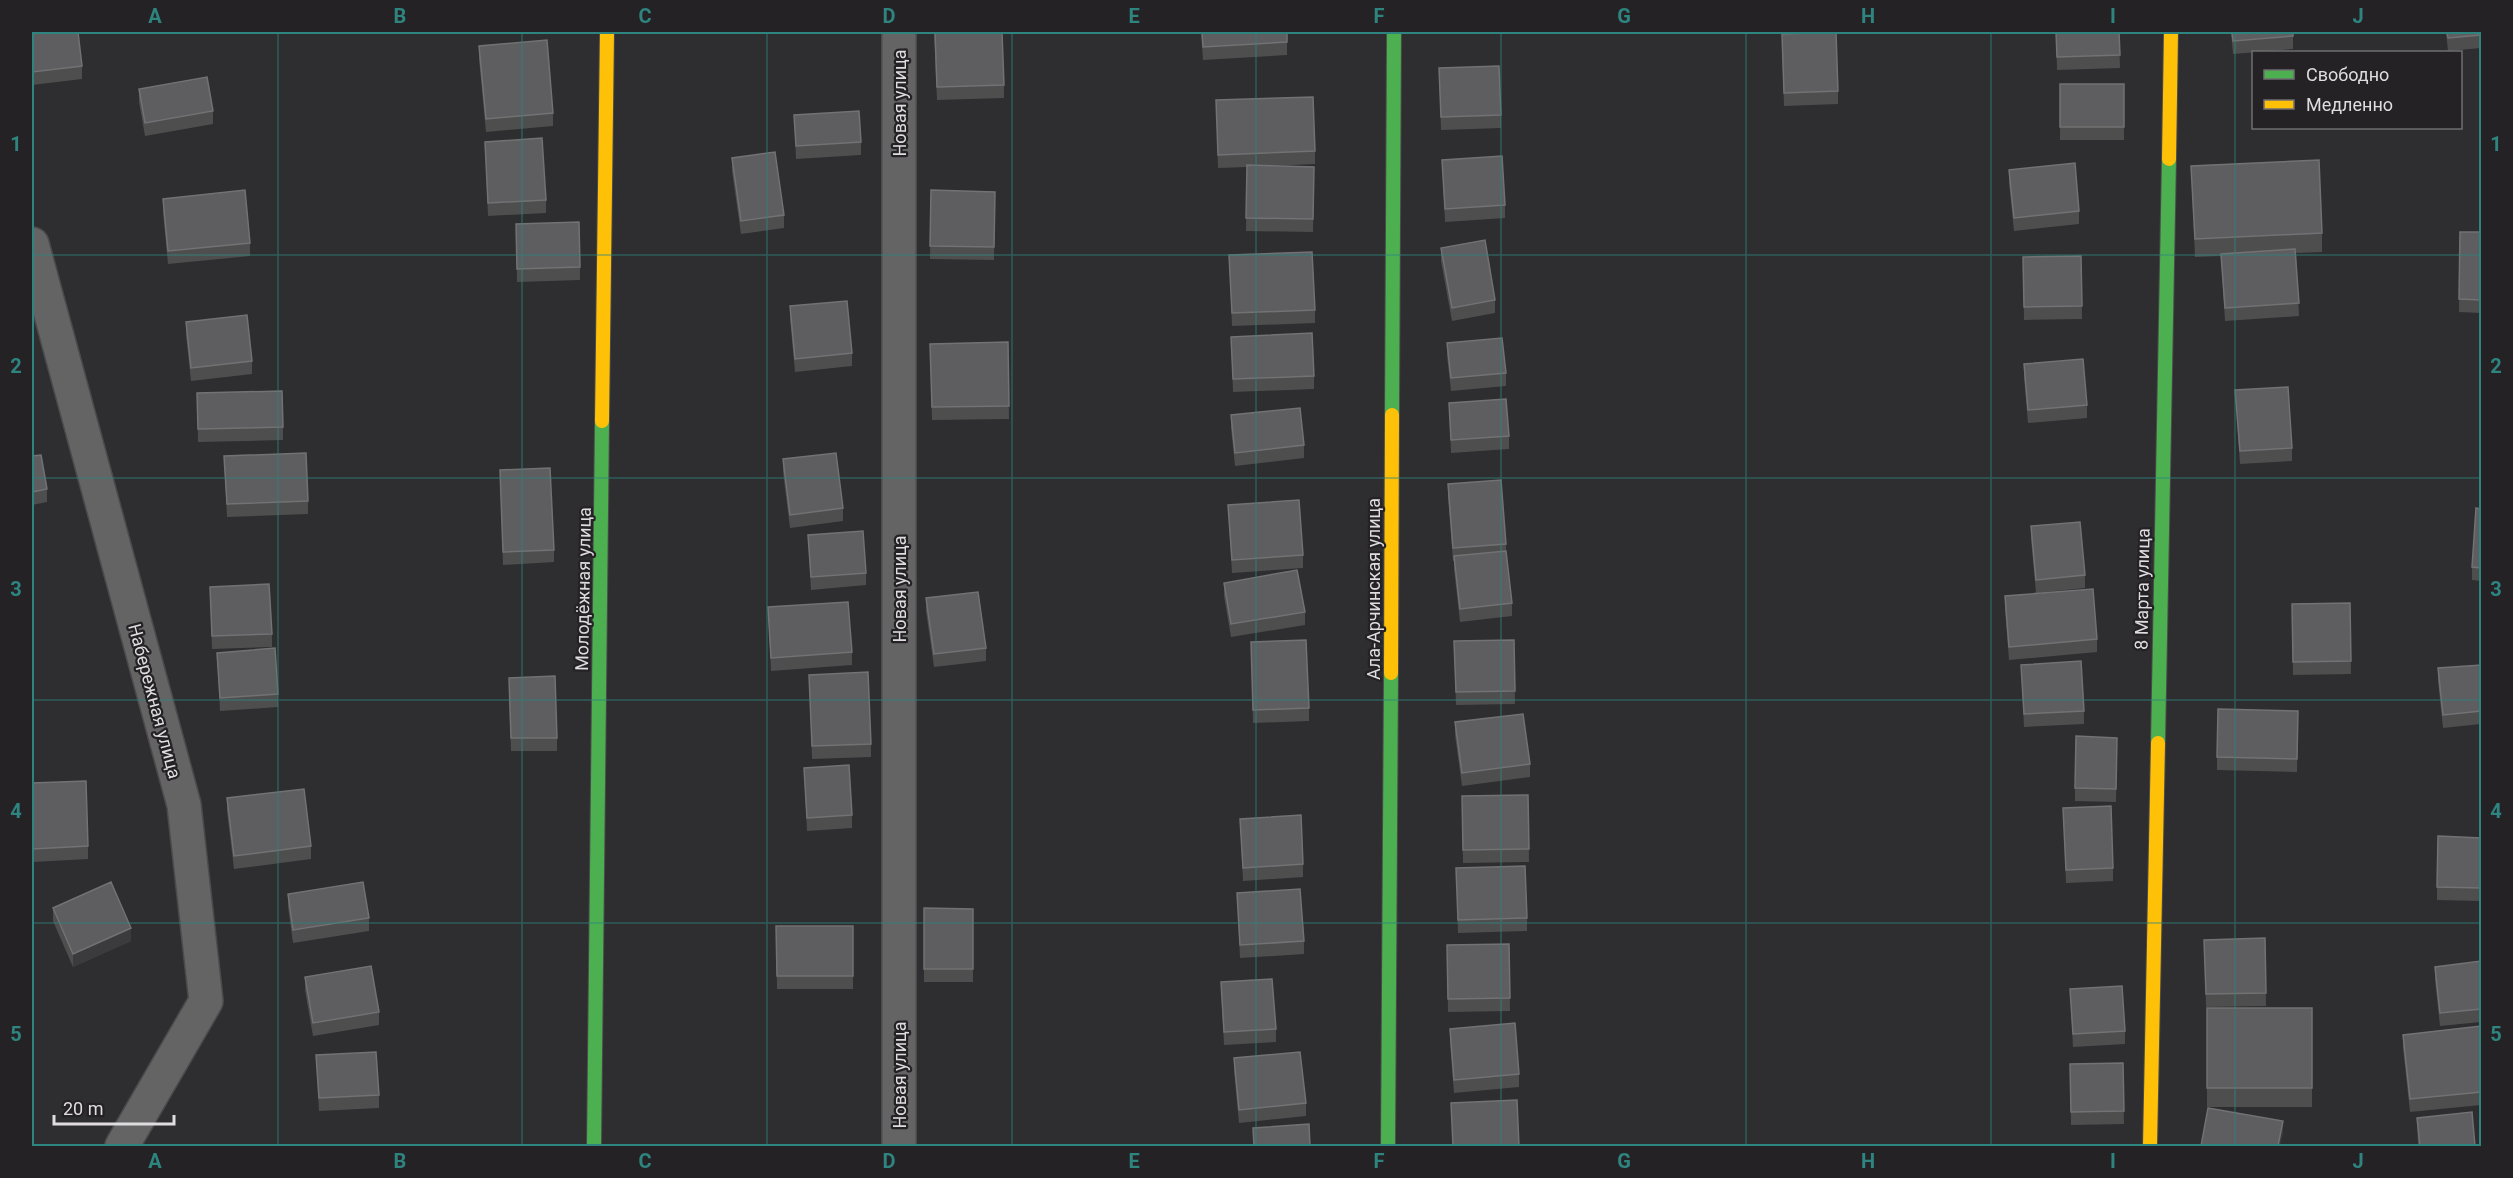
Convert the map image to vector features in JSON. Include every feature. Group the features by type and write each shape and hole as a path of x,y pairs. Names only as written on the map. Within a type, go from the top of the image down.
{"street":[{"name":"Молодёжная улица","path":"594,1146 608,32"},
{"name":"Новая улица","path":"899,32 899,1146"},
{"name":"Ала-Арчинская улица","path":"1388,1146 1401,32"},
{"name":"8 Марта улица","path":"2150,1146 2171,32"},
{"name":"Набережная улица","path":"32,244 184,805 206,1000 122,1146"}],"building":[{"path":"32,32 78,32 82,66 32,72"},
{"path":"935,32 1002,32 1004,85 937,87"},
{"path":"1202,32 1287,32 1287,42 1203,47"},
{"path":"1836,32 1838,91 1784,93 1782,34"},
{"path":"2056,32 2119,32 2120,55 2057,57"},
{"path":"2232,32 2293,32 2293,36 2233,41"},
{"path":"2447,32 2481,32 2481,35 2448,38"},
{"path":"547,40 553,113 486,119 479,46"},
{"path":"1499,66 1501,115 1441,117 1439,68"},
{"path":"207,77 213,111 145,123 139,89"},
{"path":"2060,84 2124,84 2124,127 2060,127"},
{"path":"1313,97 1315,151 1218,155 1216,100"},
{"path":"859,111 861,142 796,146 794,115"},
{"path":"542,138 546,200 488,203 485,142"},
{"path":"775,152 784,215 741,221 732,158"},
{"path":"1502,156 1505,205 1445,209 1442,160"},
{"path":"2319,160 2322,233 2195,239 2191,166"},
{"path":"2075,163 2079,211 2014,218 2009,170"},
{"path":"1247,165 1314,167 1313,219 1246,218"},
{"path":"245,190 250,243 168,251 163,199"},
{"path":"931,190 995,192 994,247 930,246"},
{"path":"579,222 580,267 517,269 516,224"},
{"path":"2460,232 2481,232 2481,300 2459,299"},
{"path":"1485,240 1495,300 1452,308 1441,248"},
{"path":"2295,249 2299,303 2225,308 2221,254"},
{"path":"1312,252 1315,310 1232,313 1229,255"},
{"path":"2081,256 2082,306 2024,307 2023,257"},
{"path":"847,301 852,353 795,359 790,306"},
{"path":"247,315 252,361 191,368 186,322"},
{"path":"1312,333 1314,376 1233,379 1231,337"},
{"path":"1502,338 1506,373 1451,378 1447,343"},
{"path":"1008,342 1009,406 932,407 930,344"},
{"path":"2083,359 2087,405 2028,410 2024,364"},
{"path":"2288,387 2292,448 2240,451 2235,390"},
{"path":"282,391 283,427 198,429 197,393"},
{"path":"1506,399 1509,436 1451,440 1449,403"},
{"path":"1300,408 1304,445 1235,453 1231,415"},
{"path":"306,453 308,501 227,504 224,456"},
{"path":"836,453 843,508 790,515 783,459"},
{"path":"41,455 47,489 32,492 32,456"},
{"path":"550,468 554,550 503,552 500,470"},
{"path":"1501,480 1506,544 1453,548 1448,484"},
{"path":"1299,500 1303,555 1232,560 1228,505"},
{"path":"2476,508 2481,509 2481,568 2472,567"},
{"path":"2080,522 2085,575 2036,580 2031,526"},
{"path":"863,531 866,573 811,577 808,535"},
{"path":"1506,551 1512,603 1460,609 1454,556"},
{"path":"1297,570 1305,612 1231,624 1224,583"},
{"path":"269,584 272,634 212,636 210,587"},
{"path":"2093,589 2097,639 2009,647 2005,596"},
{"path":"978,592 986,648 934,654 926,598"},
{"path":"848,602 852,652 771,658 768,607"},
{"path":"2350,603 2351,661 2293,662 2292,604"},
{"path":"1306,640 1309,708 1253,710 1251,642"},
{"path":"1514,640 1515,691 1456,692 1454,641"},
{"path":"275,648 278,694 220,698 217,653"},
{"path":"2081,661 2084,711 2024,714 2021,665"},
{"path":"2481,665 2481,711 2443,715 2438,668"},
{"path":"868,672 871,744 812,746 809,675"},
{"path":"555,676 557,738 511,738 509,678"},
{"path":"2218,709 2298,711 2297,759 2217,757"},
{"path":"1523,714 1530,764 1462,773 1455,722"},
{"path":"2076,736 2117,738 2116,789 2075,788"},
{"path":"849,765 852,815 807,818 804,768"},
{"path":"86,781 88,846 32,849 32,783"},
{"path":"304,789 311,846 234,856 227,798"},
{"path":"1528,795 1529,849 1463,850 1462,796"},
{"path":"2111,806 2113,868 2066,870 2063,808"},
{"path":"1301,815 1303,864 1243,868 1240,819"},
{"path":"2438,836 2481,838 2481,888 2437,887"},
{"path":"1525,866 1527,918 1458,920 1456,868"},
{"path":"111,882 131,928 73,954 53,908"},
{"path":"363,882 369,918 293,930 288,894"},
{"path":"1300,889 1304,941 1240,945 1237,893"},
{"path":"924,908 973,909 973,969 924,969"},
{"path":"776,926 853,926 853,976 777,976"},
{"path":"2265,938 2266,993 2206,994 2204,940"},
{"path":"1509,944 1510,998 1448,999 1447,945"},
{"path":"2481,961 2481,1009 2440,1013 2435,967"},
{"path":"371,966 379,1012 313,1023 305,977"},
{"path":"1272,979 1276,1029 1224,1032 1221,982"},
{"path":"2122,986 2125,1031 2073,1034 2070,989"},
{"path":"2207,1008 2312,1008 2312,1088 2207,1088"},
{"path":"1515,1023 1519,1074 1454,1080 1450,1029"},
{"path":"2481,1026 2481,1092 2410,1099 2403,1035"},
{"path":"376,1052 379,1095 319,1098 316,1055"},
{"path":"1300,1052 1306,1103 1239,1110 1234,1058"},
{"path":"2123,1063 2124,1111 2071,1112 2070,1064"},
{"path":"1517,1100 1519,1146 1453,1146 1451,1103"},
{"path":"2208,1108 2283,1121 2278,1146 2201,1146"},
{"path":"2472,1112 2475,1146 2420,1146 2417,1118"},
{"path":"1309,1124 1310,1146 1254,1146 1253,1128"}],"traffic: fast":[{"path":"1392,415 1394,32"},
{"path":"2158,743 2169,159"},
{"path":"594,1146 602,421"},
{"path":"1388,1146 1391,673"}],"traffic: slow":[{"path":"602,421 607,32"},
{"path":"2169,159 2171,32"},
{"path":"1391,673 1392,415"},
{"path":"2150,1146 2158,743"}]}
